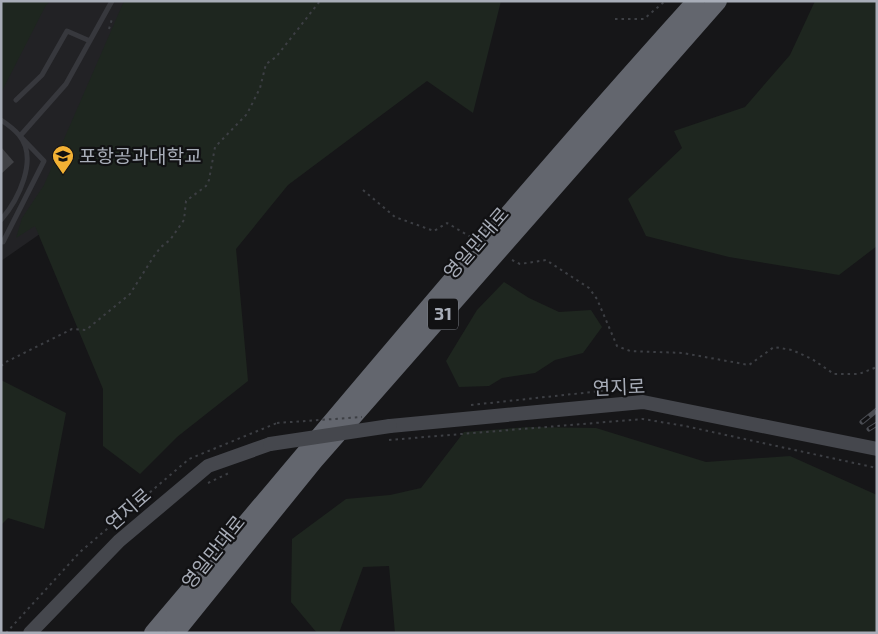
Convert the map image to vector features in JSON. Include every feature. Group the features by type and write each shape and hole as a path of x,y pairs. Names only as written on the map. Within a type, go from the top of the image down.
{"highway":[{"name":"영일만대로","path":"154,633 582,128 696,1"},
{"name":"영일만대로","path":"175,633 314,461 718,1"},
{"path":"144,633 197,582"},
{"path":"181,633 203,599"}],"main road":[{"name":"연지로","path":"30,633 119,541 208,466 270,444 389,433 643,402 877,449"}],"lane":[{"path":"20,136 66,84 112,1"},
{"path":"16,100 42,74 67,31 90,41"},
{"path":"1,120 20,136 44,161 3,242"},
{"path":"1,220 25,180 28,161 20,136"}],"path":[{"path":"1,366 72,329 86,330 130,294 161,246 170,240 184,220 186,202 206,186 215,147 250,109 260,88 266,64 276,57 320,1"},
{"path":"615,19 644,19 665,1"},
{"path":"363,190 395,217 434,231 447,224 471,237"},
{"path":"512,260 520,264 546,260 589,288 597,299 617,346 630,351 683,353 749,365 774,347 792,350 812,359 834,374 859,374 877,367"},
{"path":"277,423 363,417"},
{"path":"389,433 644,419 685,426 877,468"},
{"path":"201,486 237,469"}],"shaded area":[{"name":"포항공과대학교","path":"1,1 291,1 247,90 1,261"},
{"path":"1,1 51,1 46,5 1,93"},
{"path":"124,1 501,1 473,113 427,81 288,185 236,249 248,381 177,437 140,474 103,446 103,389 35,226 16,238 22,218 44,185"},
{"path":"815,1 877,1 877,246 839,275 729,257 646,236 628,199 682,148 674,131 745,107 790,55"},
{"path":"504,282 529,298 559,312 591,310 602,327 583,353 555,360 535,373 502,378 489,386 459,387 446,361 477,310"},
{"path":"1,380 66,413 44,529 8,518 1,525"},
{"path":"529,427 596,428 706,462 790,456 877,495 877,633 395,633 389,566 363,567 339,633 317,633 291,602 292,539 346,499 390,495 421,488 464,432"}],"building":[{"path":"1,147 14,162 1,174"}],"railway":[{"path":"862,422 877,410"},
{"path":"869,429 877,424"}],"place":[{"name":"포항공과대학교","path":"63,175"}]}
